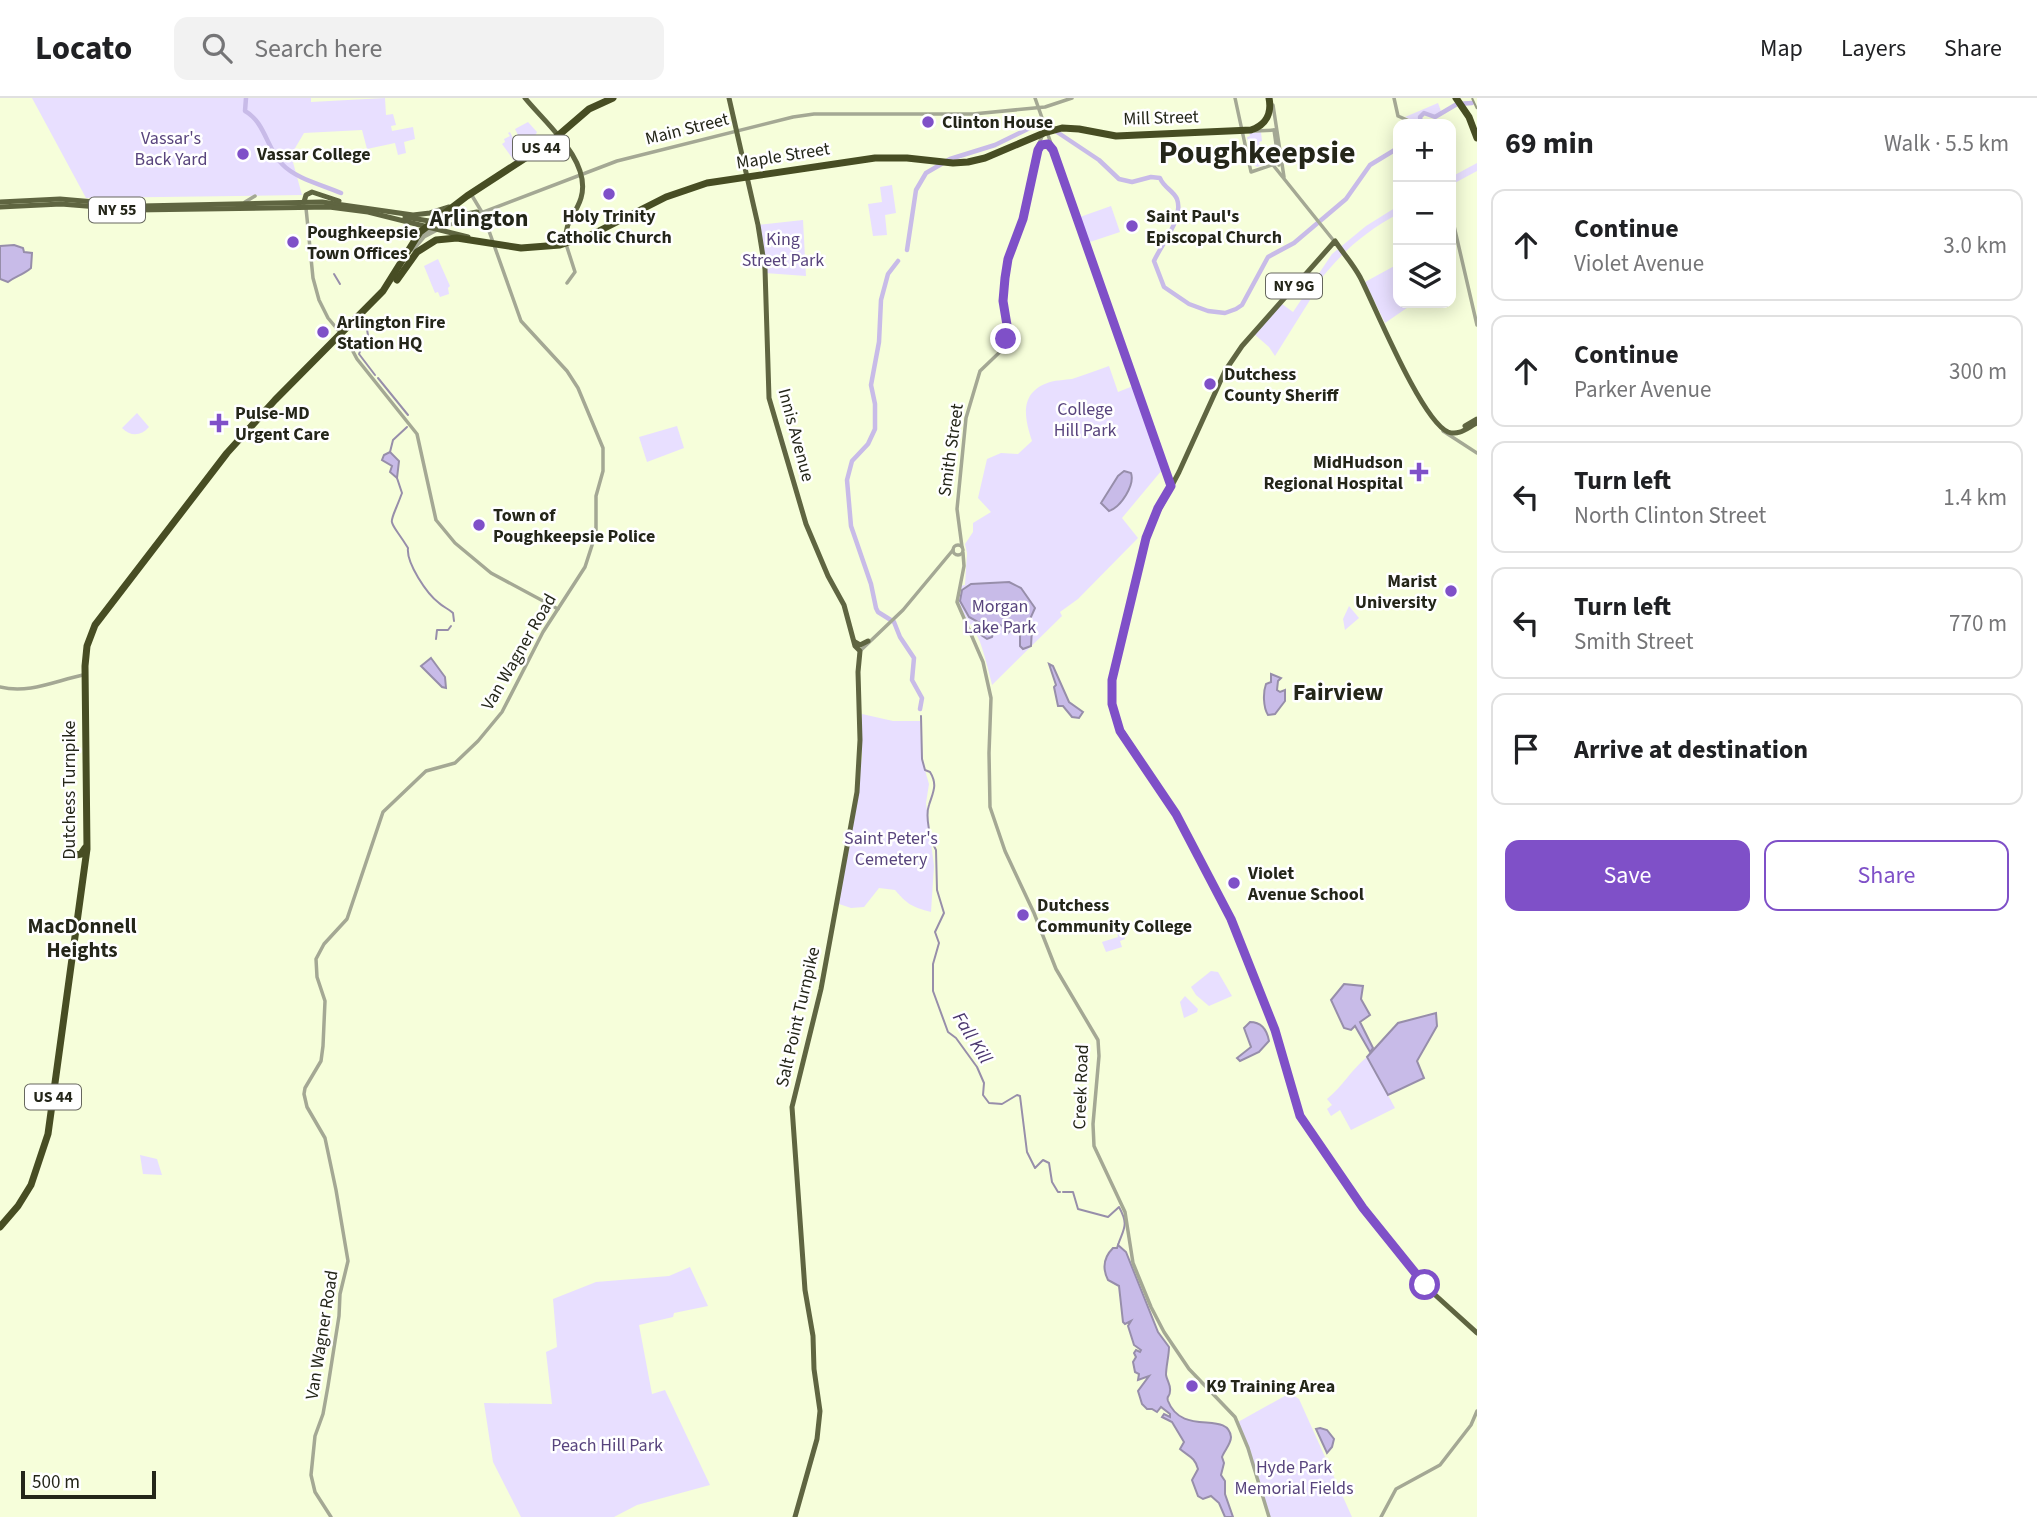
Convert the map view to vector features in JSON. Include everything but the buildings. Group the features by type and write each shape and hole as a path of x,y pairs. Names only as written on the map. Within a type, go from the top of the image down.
{"highway":[{"name":"US 44","path":"398,268 420,232 469,195 559,135 589,109 613,98"},
{"path":"1244,131 1254,129 1265,121 1269,111 1269,98"},
{"path":"1460,102 1475,127 1475,142"},
{"name":"Mill Street","path":"1043,136 1059,129 1078,129 1113,136 1244,131"},
{"name":"Maple Street","path":"566,243 590,235 657,201 707,183 889,157 944,163 974,161 1043,136"},
{"name":"US 44","path":"392,285 417,252 436,240 457,238 528,248 566,243"},
{"name":"Dutchess Turnpike","path":"342,335 380,295 398,268"},
{"name":"Dutchess Turnpike","path":"0,1227 31,1185 46,1144 87,844 87,646 99,618 222,459 392,285"},
{"path":"72,856 82,853 87,844"}],"main road":[{"path":"525,98 559,135 580,174 582,195 568,223 566,243"},
{"name":"Innis Avenue","path":"729,98 758,225 765,273 769,398 806,524 844,606 853,640 860,651"},
{"path":"305,204 306,195 313,192 352,205 403,215 423,215 445,209 469,195"},
{"name":"NY 55","path":"0,204 60,199 135,206 255,202 305,204 358,210 420,223 494,244"},
{"name":"NY 55","path":"0,204 61,204 132,211 305,204"},
{"path":"375,209 420,223 480,212"},
{"path":"1335,241 1358,273 1414,388 1440,426 1449,432 1458,433 1477,421"},
{"name":"NY 9G","path":"1335,241 1238,351 1224,374 1152,522 1112,680 1112,704 1118,725 1176,814 1224,904 1275,1030 1300,1116 1359,1202 1413,1272 1440,1301 1477,1333"},
{"path":"853,640 860,645 868,641"},
{"path":"853,640 858,672"},
{"name":"Salt Point Turnpike","path":"795,1517 817,1439 821,1411 805,1290 792,1107 821,989 858,788 860,651"}],"street":[{"path":"1035,98 1043,120 1043,136 1052,147 1171,486"},
{"name":"Main Street","path":"398,268 412,245 425,234 617,161 680,145 814,114 967,115 1039,108 1072,98"},
{"path":"1235,98 1251,172 1280,163"},
{"path":"1269,98 1276,130 1280,174"},
{"path":"1394,98 1398,116 1404,119"},
{"name":"Mill Street","path":"1244,131 1276,130"},
{"path":"1043,136 1052,147"},
{"name":"Smith Street","path":"959,552 957,509 967,418 980,371 1004,348 1006,342 1007,325 1003,301 1008,259 1023,219 1037,151 1043,136"},
{"path":"1037,151 1043,145 1052,147"},
{"path":"1280,163 1284,179"},
{"path":"1271,165 1275,166 1335,241"},
{"name":"Van Wagner Road","path":"331,1517 315,1492 311,1475 315,1436 323,1414 340,1294 348,1261 324,1138 304,1098 305,1088 321,1061 323,1046 326,1001 318,983 316,959 322,947 347,919 383,812 426,771 453,765 502,712 537,645 583,572 596,533 597,490 603,471 603,448 579,388 521,321 494,244 469,195"},
{"path":"249,208 255,202"},
{"path":"305,204 315,287 323,309 356,357 417,434 434,513 444,531 495,575 558,609"},
{"name":"Main Street","path":"392,285 411,252 424,237 480,212"},
{"path":"1456,235 1477,325"},
{"path":"566,243 575,272 567,283"},
{"path":"1440,426 1446,434 1477,453"},
{"path":"1458,433 1465,445"},
{"path":"860,651 893,620 948,557 959,552"},
{"name":"Creek Road","path":"959,552 957,602 980,653 992,708 989,797 992,812 1005,851 1057,972 1099,1043 1093,1141 1127,1217 1138,1280 1157,1320 1189,1369 1238,1422 1269,1517"},
{"path":"0,687 38,687 85,675"},
{"path":"1381,1517 1396,1489 1434,1470 1444,1461 1471,1425 1477,1411"}],"green space":[{"name":"Vassar's Back Yard","path":"32,98 311,98 311,102 385,98 386,115 393,114 396,125 391,126 392,131 413,127 415,139 404,142 406,153 398,155 395,143 367,149 362,130 304,133 291,155 302,195 86,198"},
{"path":"1438,103 1442,114 1434,117 1424,113 1420,119 1405,117"},
{"path":"528,122 537,132 532,142 536,148 527,145 517,149 519,155 516,157 518,161 515,162 502,144 504,139 510,136 510,132 515,142 520,139 515,129"},
{"path":"1261,132 1261,147 1253,149 1254,156 1262,155 1267,164 1257,167 1253,165 1247,137 1250,136 1249,133"},
{"path":"1477,163 1477,171 1456,182 1456,174"},
{"path":"892,185 896,213 885,215 887,235 873,236 868,204 882,202 880,187"},
{"path":"1111,206 1120,232 1087,243 1080,217"},
{"path":"1393,209 1393,217 1360,239 1320,280 1275,356 1254,334 1282,304 1293,312 1332,254 1366,226"},
{"name":"King Street Park","path":"803,220 806,276 765,273 758,225"},
{"path":"438,259 450,286 449,294 440,297 438,292 435,293 424,266"},
{"path":"1393,267 1393,308 1407,308 1385,323 1365,282"},
{"path":"1109,366 1118,392 1133,386 1162,470 1122,518 1138,538 1078,599 1060,612 1062,616 992,685 980,642 962,609 958,594 959,586 965,585 965,544 973,532 973,523 991,512 978,498 987,459 1001,453 1018,454 1032,441 1026,406 1033,392 1040,386 1053,381 1072,379"},
{"path":"137,413 149,427 139,434 125,431 122,428"},
{"path":"677,426 684,448 647,462 639,437"},
{"path":"1349,606 1359,618 1345,630 1343,619"},
{"name":"Saint Peter's Cemetery","path":"862,714 893,721 920,721 922,760 929,784 926,803 934,866 931,912 910,904 895,890 879,888 864,907 851,908 839,904 862,757"},
{"path":"1123,931 1125,939 1120,941 1122,947 1106,952 1102,942 1118,937 1117,933"},
{"path":"1211,971 1218,972 1232,996 1209,1006 1191,987"},
{"path":"1185,996 1198,1009 1184,1018 1180,1002"},
{"path":"1367,1057 1395,1108 1351,1130 1340,1110 1331,1116 1327,1109 1332,1105 1327,1099"},
{"path":"140,1155 157,1159 162,1175 143,1174"},
{"name":"Peach Hill Park","path":"690,1267 708,1306 674,1313 673,1317 639,1325 652,1394 665,1390 710,1485 637,1505 614,1517 521,1517 493,1462 484,1403 552,1404 546,1352 557,1347 553,1299 596,1282 669,1276"},
{"name":"Hyde Park Memorial Fields","path":"1290,1393 1299,1399 1352,1517 1268,1517 1238,1422"}],"shaded area":[{"path":"14,245 23,248 24,252 32,253 31,268 8,282 0,279 0,246"},
{"path":"390,452 399,461 397,478 390,472 392,466 382,460 384,455"},
{"path":"1124,471 1131,473 1129,489 1118,505 1109,511 1101,503"},
{"path":"1009,582 1021,588 1035,608 1030,619 1031,646 1023,649 1020,646 1020,631 1014,627 1008,633 1003,626 996,624 992,637 987,639 981,635 980,623 969,617 960,601 962,590 971,584"},
{"path":"431,658 445,677 446,688 421,666"},
{"path":"1049,664 1053,666 1069,702 1083,712 1079,718 1072,717 1063,706 1058,706 1054,687 1056,685"},
{"path":"1271,674 1281,678 1277,690 1285,690 1285,701 1275,714 1268,715 1264,695 1266,684 1271,682"},
{"path":"1344,984 1363,986 1361,999 1370,1015 1360,1022 1373,1048 1370,1052 1355,1026 1351,1030 1344,1028 1331,1000"},
{"path":"1436,1013 1437,1026 1417,1061 1424,1078 1388,1095 1367,1057 1398,1023"},
{"path":"1250,1022 1263,1027 1269,1041 1259,1052 1240,1061 1237,1058 1251,1047 1244,1028"},
{"path":"1118,1245 1126,1252 1158,1332 1169,1347 1166,1375 1170,1389 1168,1401 1183,1418 1222,1425 1228,1429 1231,1440 1222,1457 1224,1463 1221,1475 1225,1481 1225,1494 1233,1517 1225,1517 1219,1503 1211,1496 1203,1499 1198,1496 1192,1480 1198,1469 1197,1465 1180,1449 1184,1442 1172,1422 1162,1417 1164,1414 1170,1417 1170,1414 1161,1407 1157,1412 1142,1404 1138,1391 1149,1376 1138,1380 1139,1374 1135,1372 1133,1362 1136,1350 1141,1350 1134,1345 1128,1326 1131,1321 1125,1324 1123,1322 1119,1286 1108,1280 1105,1271 1108,1255"},
{"path":"1316,1429 1327,1430 1334,1439 1327,1453"}],"waterway":[{"path":"246,98 245,111 262,129 282,164 302,178 341,193"},
{"path":"1420,119 1424,113 1435,117 1457,104 1472,103"},
{"path":"907,250 916,190 926,173 950,159 995,145 1040,123"},
{"path":"1057,132 1099,160 1119,179 1132,182 1151,177 1160,178 1177,199 1178,206 1175,222 1154,261 1164,287 1189,304 1208,311 1225,313 1242,305 1268,257 1294,243 1346,199 1370,165 1393,151"},
{"path":"898,261 888,274 881,300 879,342 871,385 875,404 875,429 868,444 852,461 847,480 851,526 871,584 876,608 894,622 914,658 912,680 922,698 920,709"},
{"path":"334,274 340,284"},
{"path":"365,318 369,341 359,354 375,375"},
{"path":"378,378 408,415"},
{"path":"390,452 393,440 407,427"},
{"path":"397,478 402,493 392,518 393,526 408,548 410,562 423,586 434,599 453,613 454,621"},
{"path":"436,639 437,630 448,630 451,626"},
{"name":"Fall Kill","path":"921,716 922,759 934,785 928,821 936,850 937,890 944,913 935,932 939,943 933,964 933,991 948,1032 956,1038 977,1067 984,1083 983,1095 989,1103 1002,1104 1017,1095 1020,1096 1027,1152 1035,1168 1043,1160 1049,1163 1052,1182 1060,1192"},
{"name":"Fall Kill","path":"1063,1192 1073,1192 1078,1209 1108,1217 1119,1207 1125,1222 1118,1245"}],"railway":[{"path":"1472,98 1477,109"}],"place":[{"name":"Clinton House","path":"928,122"},
{"name":"Vassar College","path":"243,154"},
{"name":"Holy Trinity Catholic Church","path":"609,194"},
{"name":"Saint Paul's Episcopal Church","path":"1132,226"},
{"name":"Poughkeepsie Town Offices","path":"293,242"},
{"name":"Arlington Fire Station HQ","path":"323,332"},
{"name":"Dutchess County Sheriff","path":"1210,384"},
{"name":"Pulse-MD Urgent Care","path":"219,423"},
{"name":"MidHudson Regional Hospital","path":"1419,472"},
{"name":"Town of Poughkeepsie Police","path":"479,525"},
{"name":"Marist University","path":"1451,591"},
{"name":"Violet Avenue School","path":"1234,883"},
{"name":"Dutchess Community College","path":"1023,915"},
{"name":"K9 Training Area","path":"1192,1386"}],"district":[{"name":"Poughkeepsie","path":"1257,153"},
{"name":"Arlington","path":"479,218"},
{"name":"Fairview","path":"1338,692"},
{"name":"MacDonnell Heights","path":"82,938"}],"route":[{"path":"1006,339 1003,301 1008,259 1021,227 1038,150 1041,145 1048,144 1052,147 1171,486 1154,516 1146,538 1112,680 1111,700 1114,716 1124,736 1176,814 1224,904 1275,1030 1294,1103 1300,1116 1363,1208 1425,1285"}],"park label":[{"name":"College Hill Park","path":"1085,419"},
{"name":"Morgan Lake Park","path":"1000,616"}]}
